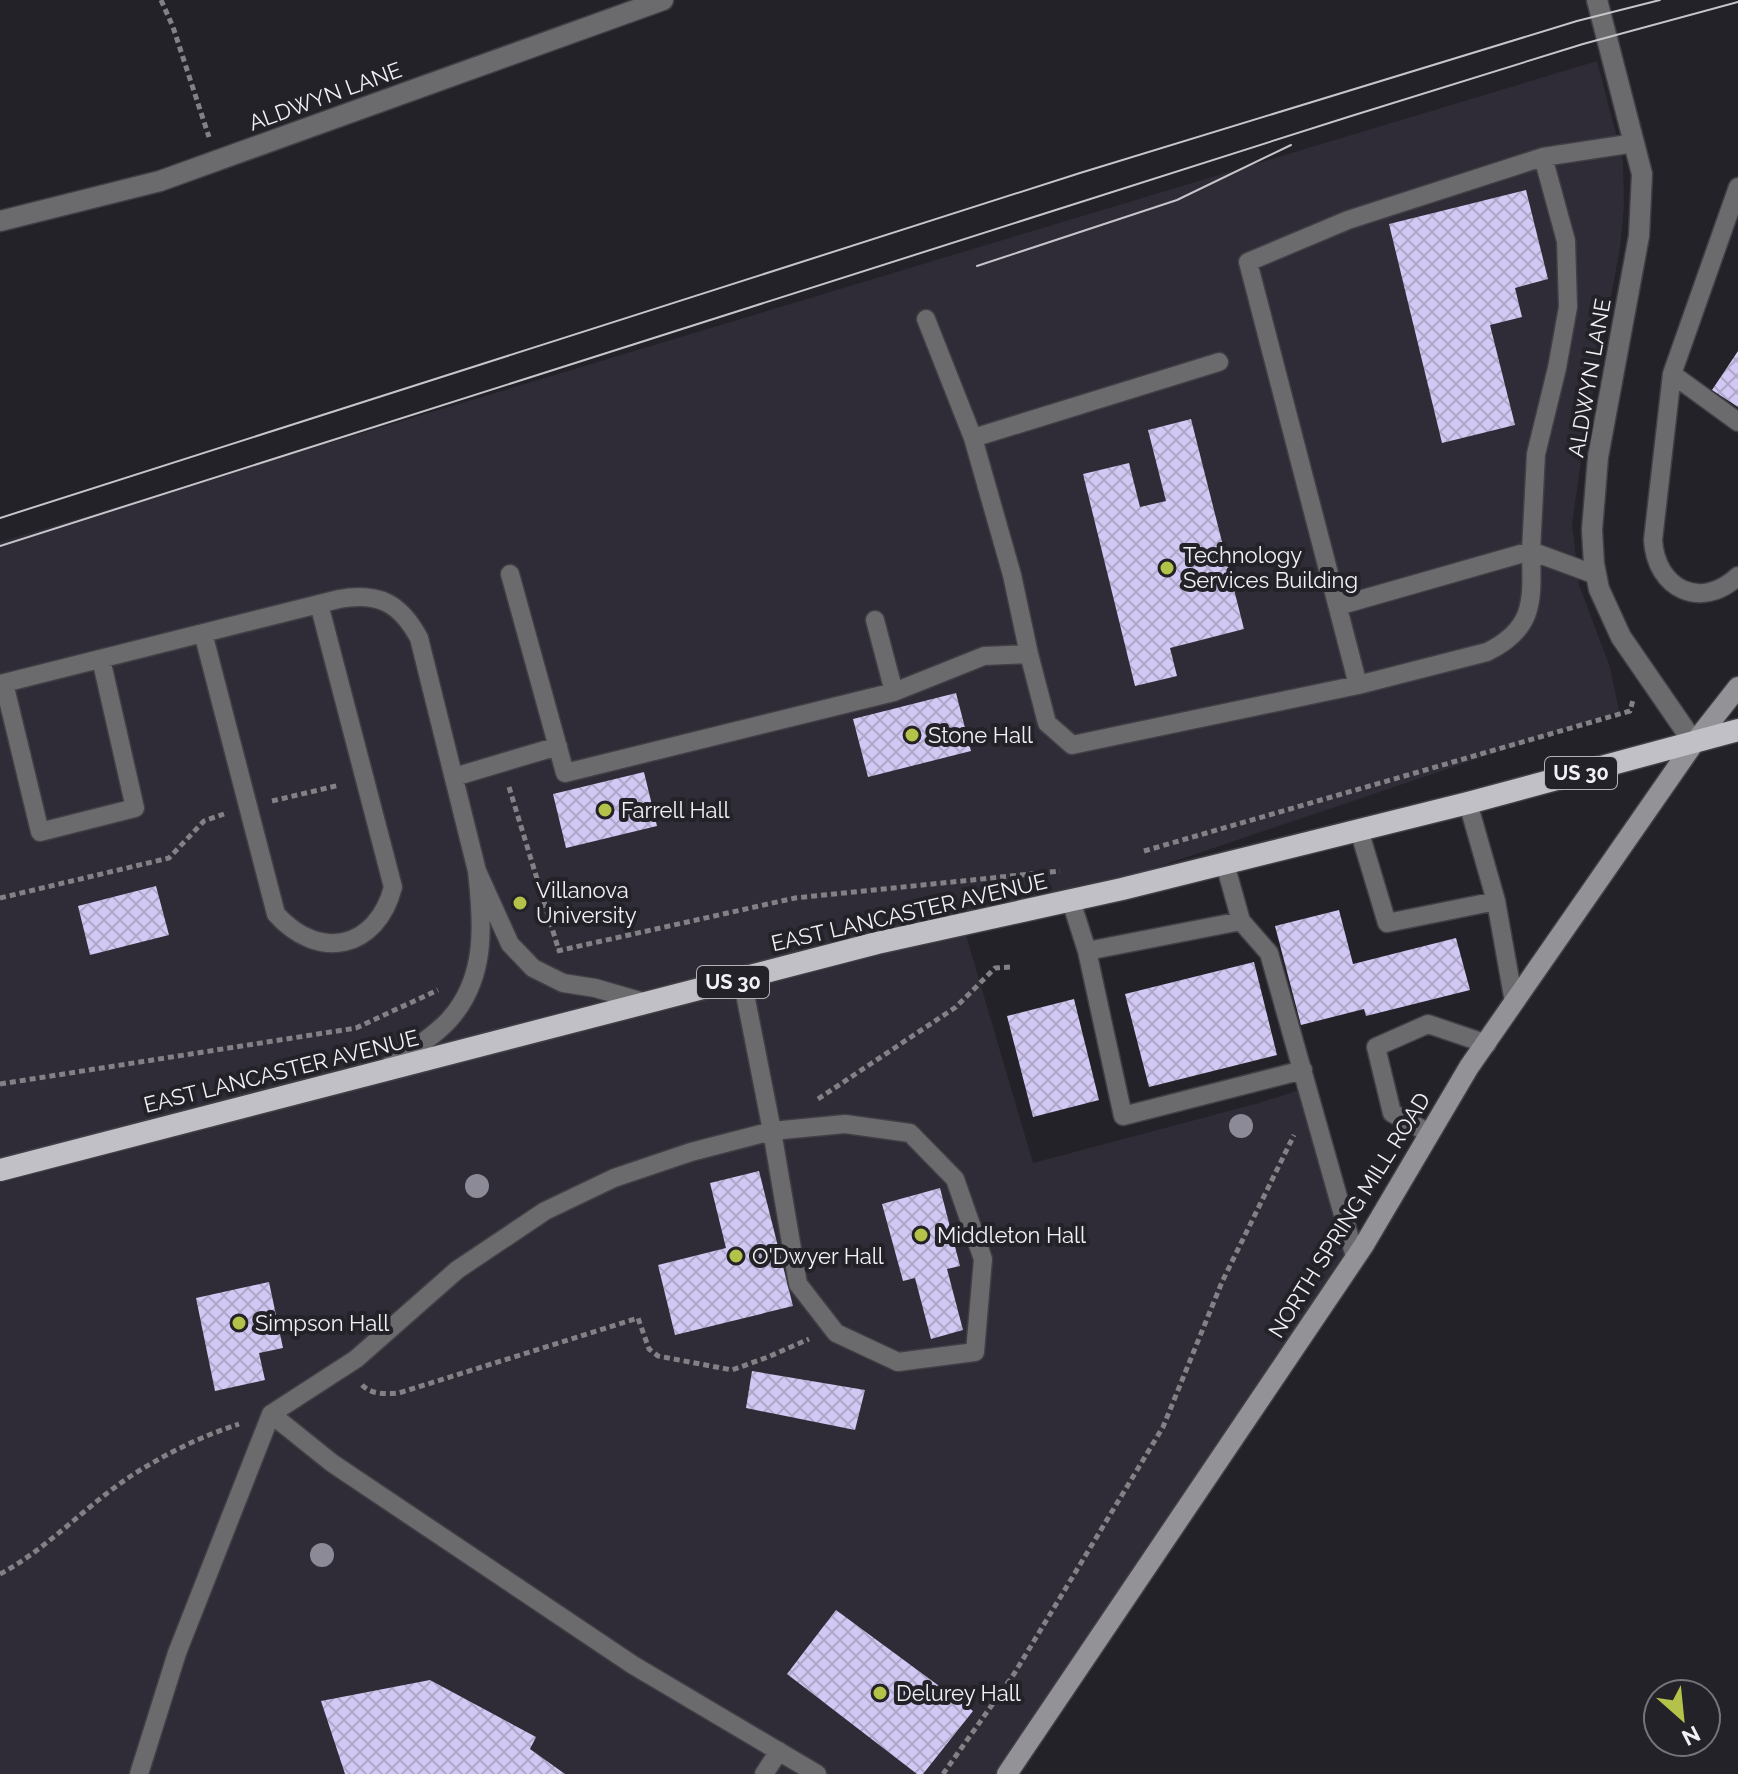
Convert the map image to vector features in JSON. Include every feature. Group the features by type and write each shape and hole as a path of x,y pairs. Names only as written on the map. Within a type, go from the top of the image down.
{"highway":[{"name":"EAST LANCASTER AVENUE","path":"0,1170 877,943 1225,864 1738,730"}],"main road":[{"name":"NORTH SPRING MILL ROAD","path":"1007,1774 1355,1257 1469,1067 1694,743 1738,687"}],"street":[{"name":"ALDWYN LANE","path":"0,221 160,181 663,0"},
{"name":"ALDWYN LANE","path":"1597,0 1642,174 1639,236 1598,457 1592,530 1596,575 1599,589 1621,637 1694,743"}],"lane":[{"path":"1358,685 1248,262 1348,220 1543,157 1635,143"},
{"path":"926,319 973,438 1012,575 1047,723 1072,745 1358,685 1487,652 1506,643 1521,628 1530,609 1536,454 1568,307 1566,241 1543,157"},
{"path":"1738,187 1672,374 1653,540 1654,556 1660,570 1682,590 1698,594 1713,592 1727,587 1738,576"},
{"path":"973,438 1219,362"},
{"path":"1672,374 1738,422"},
{"path":"1338,606 1531,551 1596,575"},
{"path":"510,574 565,773 894,692 984,656 1029,654"},
{"path":"101,659 135,808 40,832 2,684 203,633 319,604 359,596 378,598 395,607 409,621 419,638 477,871 482,918 481,955 469,989 449,1020 380,1072"},
{"path":"203,633 276,914 289,929 306,939 325,944 344,942 362,935 377,922 388,906 393,887 319,604"},
{"path":"875,620 894,692"},
{"path":"454,777 558,746"},
{"path":"1468,803 1496,901 1514,1002"},
{"path":"1359,830 1387,923 1496,901"},
{"path":"1225,864 1241,921 1269,953 1355,1257"},
{"path":"477,871 510,944 530,965 563,983 650,1003"},
{"path":"1071,901 1087,951 1123,1116 1303,1070"},
{"path":"1087,951 1241,921"},
{"path":"139,1774 177,1653 271,1414 344,1367 457,1270 545,1211 614,1178 691,1152 776,1130 845,1124 910,1133 955,1179 983,1259 975,1352 898,1362 836,1333 798,1284 776,1130 742,979"},
{"path":"1429,1133 1392,1113 1376,1047 1428,1024 1487,1044"},
{"path":"271,1414 332,1463 633,1665 817,1774"},
{"path":"764,1774 779,1751"}],"path":[{"path":"161,0 173,27 217,160"},
{"path":"1129,855 1630,711 1634,693 1655,686"},
{"path":"502,762 559,951"},
{"path":"0,898 169,858 204,821 248,806 365,780"},
{"path":"530,965 547,954 795,898 1068,870"},
{"path":"776,1130 956,1007 995,968 1011,967"},
{"path":"0,1084 356,1028 444,987 469,989"},
{"path":"943,1774 1014,1674 1163,1427 1222,1282 1311,1100"},
{"path":"344,1367 366,1389 381,1394 399,1393 638,1318 649,1349 658,1356 732,1370 779,1352 830,1325"},
{"path":"0,1574 133,1475 204,1436 271,1414"}],"shaded area":[{"name":"Villanova University","path":"1597,61 1623,161 1624,205 1620,248 1572,524 1579,585 1610,667 1619,711 1116,881 963,925 1033,1163 1309,1087 1364,1245 1007,1774 0,1774 0,542"}],"building":[{"path":"1526,190 1548,279 1515,288 1522,317 1490,325 1515,425 1442,443 1389,224"},
{"path":"1738,351 1738,407 1712,390"},
{"name":"Technology Services Building","path":"1191,419 1244,629 1170,648 1177,676 1135,686 1083,474 1129,463 1140,507 1166,501 1148,430"},
{"name":"Stone Hall","path":"956,693 971,751 868,777 853,719"},
{"name":"Farrell Hall","path":"644,772 657,826 566,848 553,794"},
{"path":"156,886 169,935 90,955 78,906"},
{"path":"1339,910 1353,964 1456,938 1470,990 1366,1016 1364,1009 1301,1025 1275,926"},
{"path":"1254,962 1277,1055 1149,1087 1125,994"},
{"path":"1074,999 1099,1100 1033,1117 1007,1016"},
{"name":"O'Dwyer Hall","path":"759,1171 793,1306 675,1335 658,1265 726,1248 710,1183"},
{"name":"Middleton Hall","path":"940,1188 960,1266 947,1269 963,1330 931,1339 915,1278 903,1281 882,1204"},
{"name":"Simpson Hall","path":"269,1282 283,1348 259,1353 265,1380 215,1391 196,1298"},
{"path":"752,1371 865,1390 855,1430 746,1408"},
{"name":"Delurey Hall","path":"836,1610 973,1711 923,1774 917,1774 787,1674"},
{"path":"430,1680 536,1737 530,1749 565,1774 345,1774 321,1701"}],"tram line":[{"path":"0,518 1080,173 1577,21 1660,0"},
{"path":"0,546 1348,117 1583,44 1738,2"},
{"path":"977,266 1177,200 1291,145"}],"place":[{"name":"Technology Services Building","path":"1167,568"},
{"name":"Stone Hall","path":"912,735"},
{"name":"Farrell Hall","path":"605,810"},
{"name":"Villanova University","path":"520,903"},
{"name":"Middleton Hall","path":"921,1235"},
{"name":"O'Dwyer Hall","path":"736,1256"},
{"name":"Simpson Hall","path":"239,1323"},
{"name":"Delurey Hall","path":"880,1693"}]}
